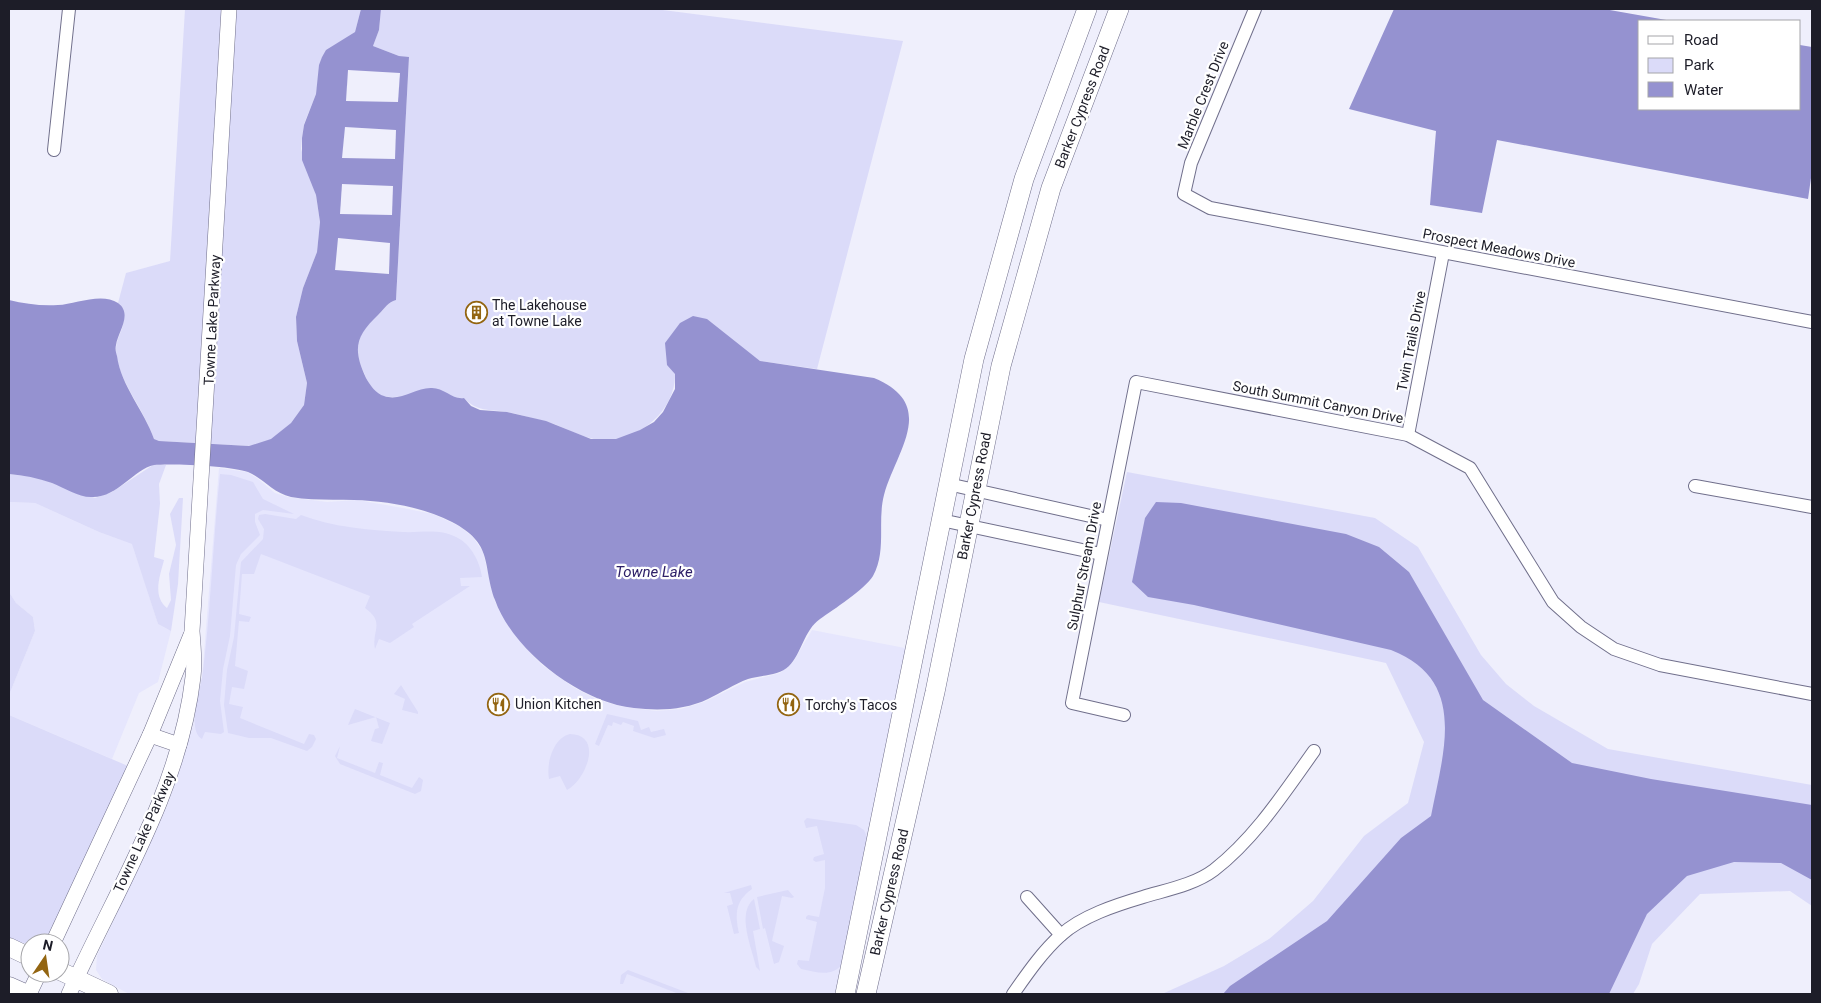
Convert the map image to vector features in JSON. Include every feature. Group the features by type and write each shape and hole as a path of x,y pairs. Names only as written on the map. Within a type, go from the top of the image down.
{"main road":[{"name":"Barker Cypress Road","path":"845,994 974,359 1024,179 1087,9"},
{"name":"Barker Cypress Road","path":"866,994 935,692 1001,366 1051,188 1119,9"},
{"path":"876,946 877,894 891,828 880,822"},
{"path":"70,982 109,994"},
{"path":"9,986 28,994"}],"street":[{"path":"54,150 69,9"},
{"name":"Towne Lake Parkway","path":"70,977 150,824 179,744 193,675 192,631 202,493 229,9"},
{"name":"Marble Crest Drive","path":"1184,194 1191,163 1255,9"},
{"name":"Prospect Meadows Drive","path":"1184,194 1210,208 1812,322"},
{"name":"Twin Trails Drive","path":"1408,435 1443,253"},
{"name":"South Summit Canyon Drive","path":"1136,382 1408,435 1470,468 1553,602 1581,628 1614,649 1660,665 1812,694"},
{"name":"Sulphur Stream Drive","path":"1124,715 1072,703 1136,382"},
{"path":"948,484 1108,520"},
{"path":"1695,486 1812,508"},
{"path":"941,520 1101,554"},
{"name":"Towne Lake Parkway","path":"58,933 150,735 192,631"},
{"path":"150,735 179,744"},
{"path":"1013,994 1031,968 1061,935 1080,922 1114,907 1189,883 1213,870 1262,824 1314,751"},
{"path":"1028,897 1061,935"}],"shaded area":[{"path":"219,468 247,472 275,493 288,497 327,502 357,500 433,514 459,526 473,537 483,552 495,602 524,646 542,665 573,687 596,699 619,706 656,711 681,709 704,702 745,682 780,673 793,662 812,630 910,649 837,994 129,994 102,979 96,970 97,956 168,804 193,725 202,678"},
{"path":"9,502 35,503 99,532 133,544 158,624 171,631 158,682 139,693 112,759 9,715 9,695 35,631 33,617 16,603 9,592"}],"green space":[{"path":"185,9 361,9 355,32 327,50 322,57 316,94 304,124 301,149 316,195 320,222 317,252 303,288 296,317 297,341 307,383 304,405 291,423 271,440 249,446 159,441 154,439 145,417 123,376 116,354 124,317 118,303 126,273 170,261"},
{"path":"381,9 655,9 903,41 817,369 760,361 743,349 675,374 673,389 668,403 648,426 620,438 605,440 590,438 555,424 524,416 479,408 464,398 457,398 444,393 436,392 388,397 376,393 364,373 357,347 366,328 391,302 396,300 409,58 373,46 379,30"},
{"path":"153,465 166,465 159,484 160,504 154,557 164,560 158,592 162,603 167,608 171,600 169,574 176,545 170,514 179,498 183,498 178,584 171,631 158,624 132,544 99,532 35,503 9,502 9,474 35,477 95,498 112,492"},
{"path":"1127,472 1375,518 1418,547 1481,655 1506,684 1534,706 1608,749 1812,785 1812,906 1790,891 1700,894 1652,944 1639,984 1633,994 1162,994 1224,966 1269,939 1313,901 1364,836 1408,803 1424,742 1386,663 1099,602"},
{"path":"220,474 231,475 253,482 263,499 294,514 263,510 255,514 255,522 260,535 241,554 236,565 230,636 223,669 220,701 224,732 221,734 205,732 202,739 197,734 195,718 206,647"},
{"path":"265,514 296,519 301,515 338,525 364,529 449,534 461,540 470,549 477,560 482,577 460,578 461,586 470,586 412,624 414,627 390,643 379,639 375,649 375,618 365,608 370,596 261,554 254,574 242,574 239,614 251,617 249,622 239,621 235,666 248,671 244,689 232,687 229,704 243,707 240,718 304,744 309,734 314,735 316,739 312,747 307,751 271,738 249,738 228,733 224,705 227,670 234,637 241,562 263,539 264,529 258,519 259,515"},
{"path":"9,592 16,603 33,617 35,631 9,695"},
{"path":"401,685 418,714 402,710 405,699 394,694"},
{"path":"355,709 375,717 348,725"},
{"path":"607,714 638,721 641,730 649,727 651,732 664,729 666,735 654,738 633,731 634,726 623,722 621,725 613,722 612,726 608,725 599,746 595,744"},
{"path":"9,715 128,766 49,933 20,933 20,942 9,938"},
{"path":"376,717 390,723 382,744 371,741 375,729 379,728"},
{"path":"570,734 580,736 587,742 589,750 585,768 574,785 567,790 560,776 549,779 548,773 550,759 555,746 564,736"},
{"path":"340,746 337,758 375,773 379,762 383,763 380,775 412,788 419,777 423,780 421,791 415,794 340,764 335,756"},
{"path":"807,818 856,825 864,830 868,839 843,963 834,971 824,973 801,969 797,964 798,960 809,961 817,922 806,919 806,917 808,915 819,917 825,888 825,860 816,862 813,860 814,857 824,854 817,826 806,828 804,821"},
{"path":"751,885 752,889 739,903 737,920 739,933 734,934 727,906 733,904 730,893 724,893"},
{"path":"788,890 794,897 782,896 772,941 784,946 779,962 774,964 765,928 763,929 757,897"},
{"path":"754,899 760,929 753,931 760,971 756,967 746,922 746,913"},
{"path":"628,970 689,994 679,994 627,974 623,984 620,984 621,975"}],"water":[{"name":"Towne Lake","path":"361,9 381,9 379,30 373,46 399,56 409,57 396,300 391,302 365,329 361,336 358,350 366,378 378,393 384,396 396,397 432,388 464,398 471,406 480,410 507,412 546,421 591,439 616,439 640,430 654,422 663,412 675,389 675,374 667,365 665,343 680,323 693,316 707,319 760,361 874,378 894,389 905,401 909,415 908,430 884,495 881,515 880,556 873,576 856,593 820,619 810,629 797,655 785,669 780,672 748,679 699,703 681,707 643,709 614,704 592,696 571,685 533,655 517,638 504,619 495,600 481,547 475,538 452,522 429,512 379,502 291,497 279,492 248,472 216,467 154,465 140,472 110,493 93,497 77,494 52,483 9,474 9,300 45,305 58,305 96,299 112,300 118,303 124,312 123,323 116,346 119,367 154,439 159,441 249,446 271,439 291,423 304,405 307,383 297,341 296,317 303,288 317,252 320,222 316,195 302,160 304,125 316,94 319,65 322,57 326,50 355,32"},
{"path":"1394,9 1604,9 1666,20 1638,20 1638,110 1801,110 1801,45 1812,47 1812,171 1808,199 1497,140 1482,213 1430,205 1436,131 1349,109"},
{"path":"1156,502 1181,503 1346,534 1379,547 1409,572 1483,700 1572,763 1651,779 1812,805 1812,880 1781,863 1734,862 1687,876 1647,914 1609,994 1223,994 1230,986 1327,921 1401,838 1431,816 1441,768 1445,721 1441,699 1432,680 1416,663 1391,650 1194,605 1148,597 1132,582 1145,518"}],"pier":[{"path":"348,70 400,73 398,102 346,101"},
{"path":"345,127 396,130 395,159 342,158"},
{"path":"342,184 393,186 392,215 340,214"},
{"path":"338,238 390,243 389,274 335,270"}],"place":[{"name":"The Lakehouse at Towne Lake","path":"476,313"},
{"name":"Union Kitchen","path":"499,704"},
{"name":"Torchy's Tacos","path":"789,705"}]}
